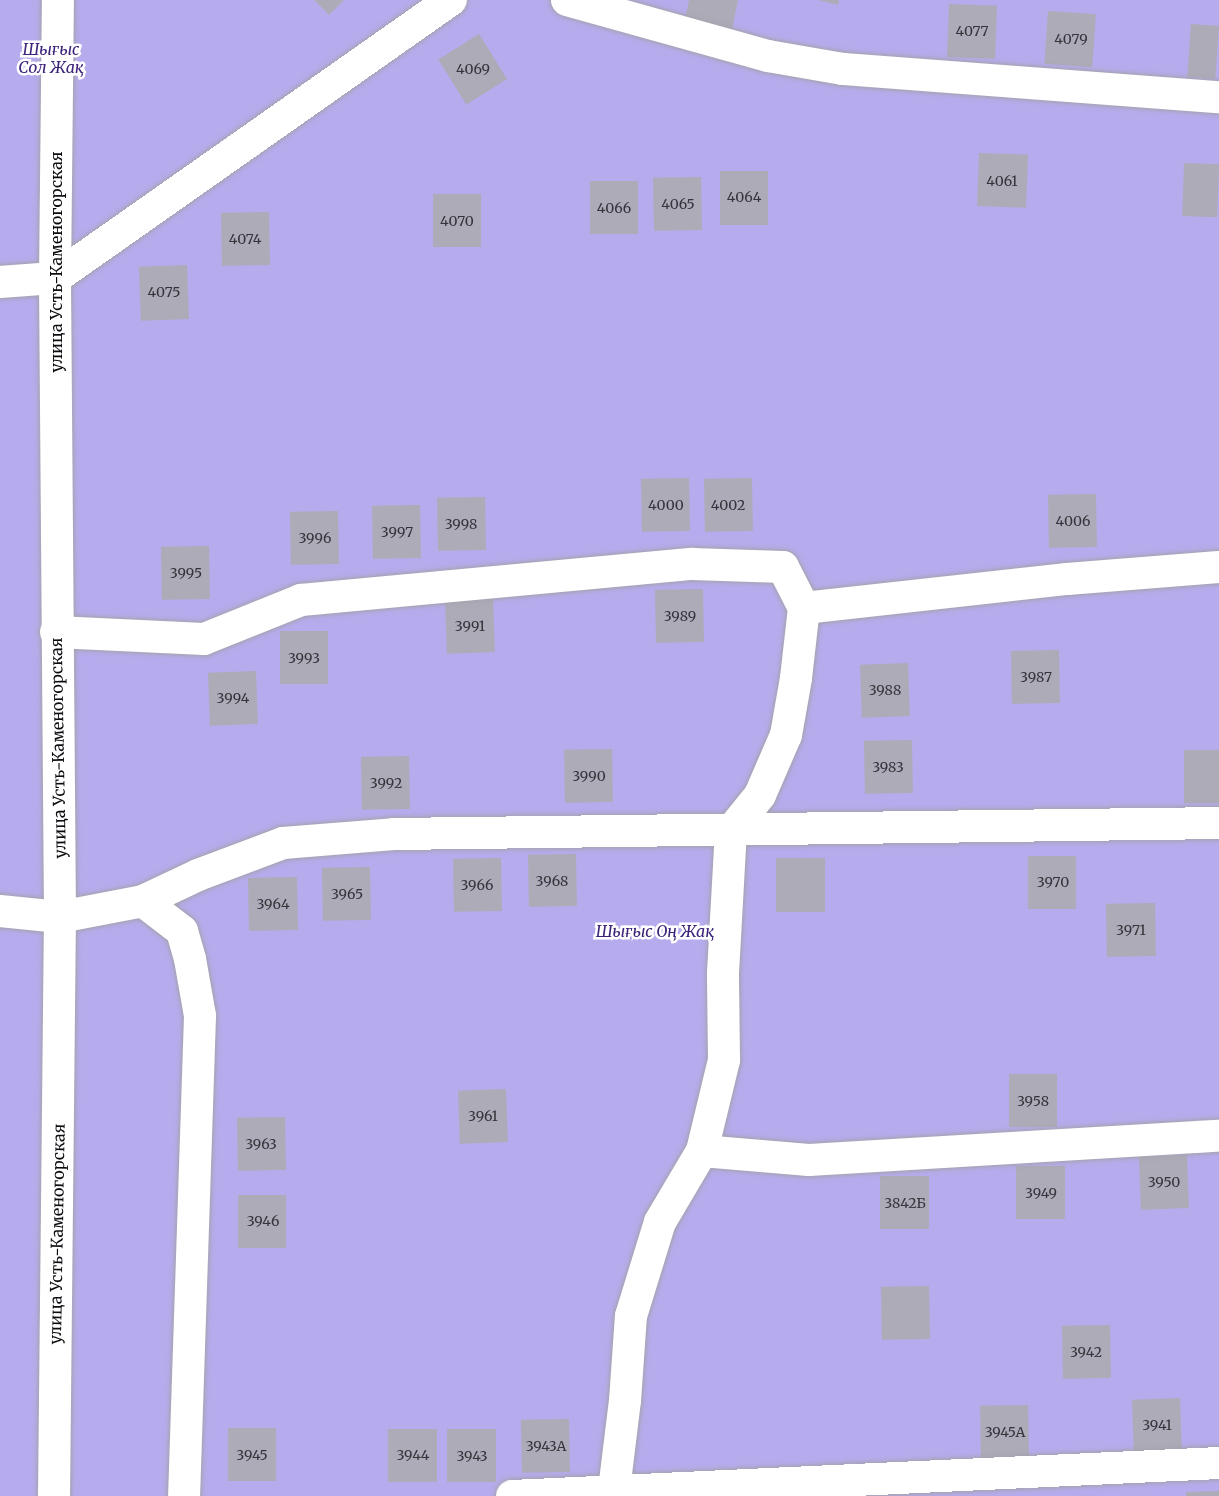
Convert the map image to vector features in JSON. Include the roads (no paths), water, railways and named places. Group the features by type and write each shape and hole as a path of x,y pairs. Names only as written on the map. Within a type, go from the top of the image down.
{"street":[{"name":"улица Усть-Каменогорская","path":"54,1496 60,917 55,278 58,0"},
{"path":"0,282 55,278 451,0"},
{"path":"567,0 768,56 843,69 1219,98"},
{"path":"56,632 204,639 301,600 692,564 783,567 804,608 796,678 786,735 760,795 731,831 723,973 724,1060 702,1151 660,1222 631,1316 625,1401 614,1490"},
{"path":"804,608 1067,579 1219,567"},
{"path":"0,911 60,917 144,901 198,875 283,843 394,834 1219,823"},
{"path":"144,901 182,931 190,959 200,1016 184,1496"},
{"path":"702,1151 808,1160 1219,1137"},
{"path":"512,1496 1219,1463"}],"park label":[{"name":"Шығыс Сол Жақ","path":"51,58"},
{"name":"Шығыс Оң Жақ","path":"655,931"}]}
